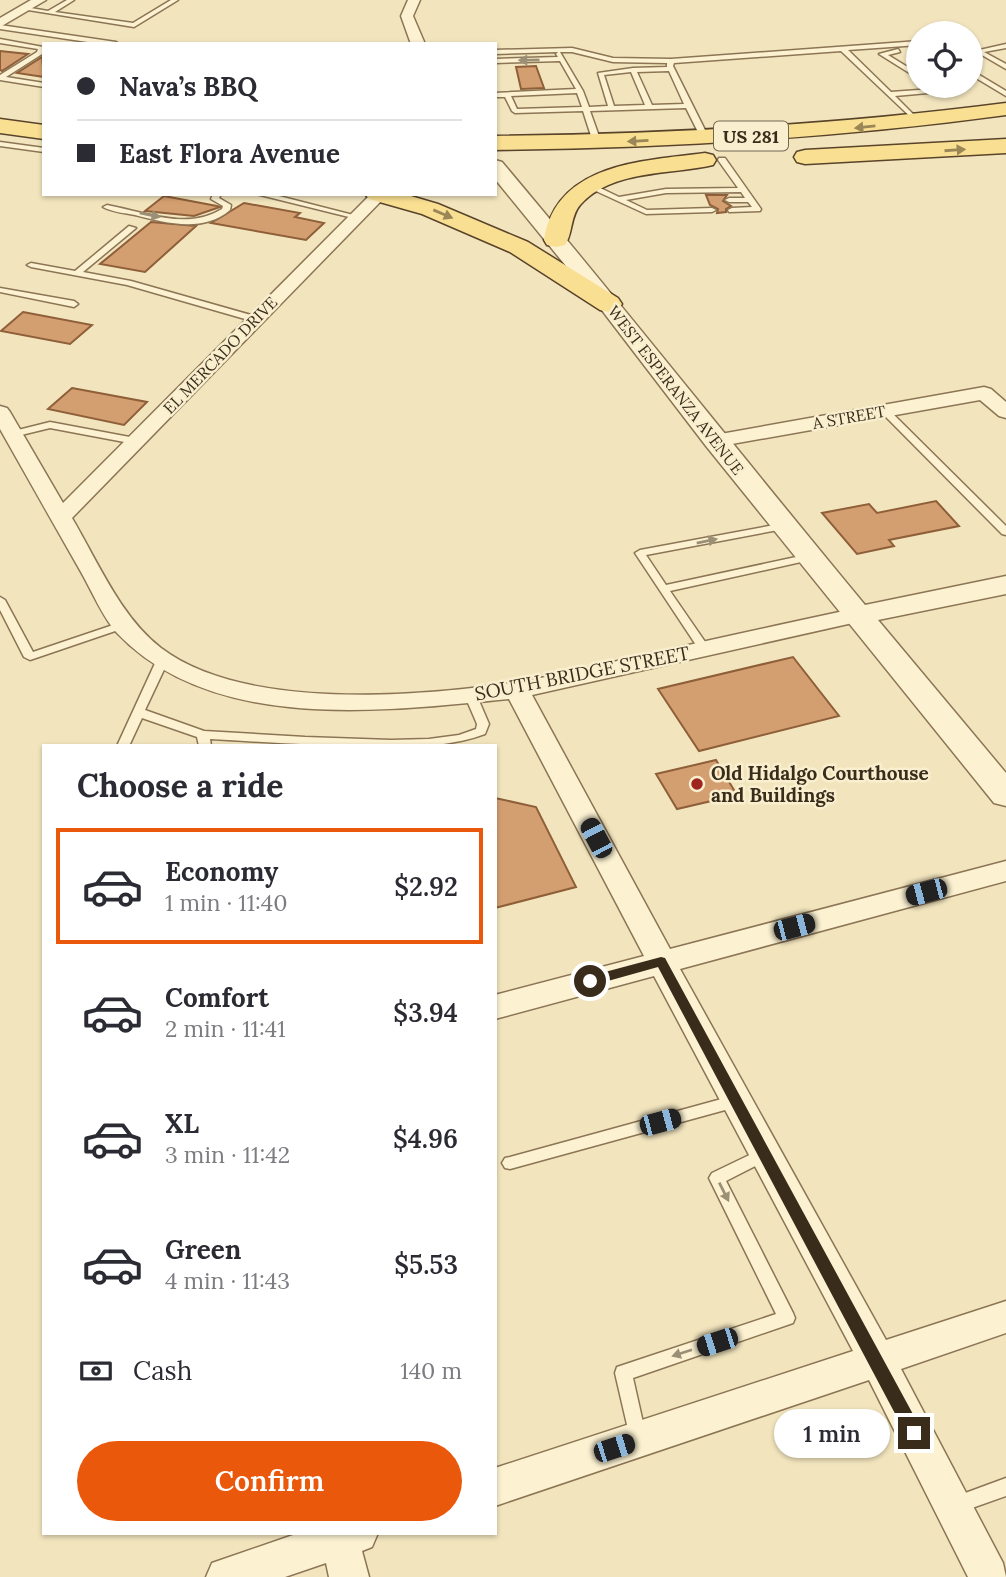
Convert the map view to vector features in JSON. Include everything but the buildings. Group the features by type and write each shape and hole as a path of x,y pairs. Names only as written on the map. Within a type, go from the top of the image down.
{"main road":[{"name":"US 281","path":"564,164 711,153 831,131 1006,109"},
{"path":"0,110 42,115"},
{"path":"0,126 42,132"},
{"name":"US 281","path":"497,143 597,142 750,159"},
{"name":"US 281","path":"778,158 1006,146"},
{"path":"556,240 560,218 569,201 589,186 619,174 711,153"},
{"path":"382,196 430,209 519,247 609,304"}],"street":[{"path":"0,25 40,0"},
{"path":"414,0 407,16 417,42"},
{"path":"0,6 25,9"},
{"name":"WEST ESPERANZA AVENUE","path":"503,165 556,240 715,441 1006,795"},
{"name":"EL MERCADO DRIVE","path":"62,516 377,196"},
{"name":"A STREET","path":"715,441 984,393 1006,412"},
{"name":"SOUTH BRIDGE STREET","path":"0,412 123,625 154,654 201,679 254,693 316,703 384,703 517,690 1006,585"},
{"path":"517,690 764,1154 877,1359 989,1577"},
{"path":"497,1006 1006,872"},
{"path":"497,1486 1006,1317"},
{"path":"226,1577 345,1535 349,1577"}],"lane":[{"path":"50,13 71,0"},
{"path":"25,9 134,25 175,0"},
{"path":"0,25 105,42"},
{"path":"1,42 41,48 40,53 0,78 42,85"},
{"path":"612,109 600,74 906,44"},
{"path":"1006,46 978,51 1006,67"},
{"path":"843,49 918,121"},
{"path":"557,51 580,91 597,142"},
{"path":"497,52 583,51 613,60 671,65"},
{"path":"906,51 898,57 906,62"},
{"path":"906,51 882,54 906,69"},
{"path":"497,61 562,59"},
{"path":"671,65 711,153 749,197"},
{"path":"633,69 650,108"},
{"path":"983,79 1006,94"},
{"path":"983,83 988,82"},
{"path":"497,95 580,91"},
{"path":"890,94 906,92"},
{"path":"507,94 515,111 529,108 571,107 586,110 688,106"},
{"path":"0,144 42,150"},
{"path":"589,186 646,212 703,201 749,197"},
{"path":"618,199 666,191 703,201"},
{"path":"268,196 357,217"},
{"path":"729,202 749,197"},
{"path":"107,207 192,222 215,219 226,209 227,205 214,199"},
{"path":"192,222 199,215"},
{"path":"77,274 132,228"},
{"path":"31,265 128,283 255,319"},
{"path":"0,290 74,304"},
{"path":"884,410 1006,532"},
{"path":"13,433 50,425 135,441"},
{"path":"705,649 640,553 785,526"},
{"path":"663,589 810,557"},
{"path":"0,600 30,657 123,625"},
{"path":"124,744 163,659"},
{"path":"424,744 460,740 481,731 482,724 471,696"},
{"path":"138,712 204,740 373,744"},
{"path":"510,1163 736,1101"},
{"path":"637,1440 622,1373 787,1318 717,1178 764,1154"},
{"path":"952,1507 1006,1487"}],"place":[{"name":"Old Hidalgo Courthouse and Buildings","path":"697,784"}],"route":[{"path":"590,981 661,962 877,1359 914,1433"}]}
